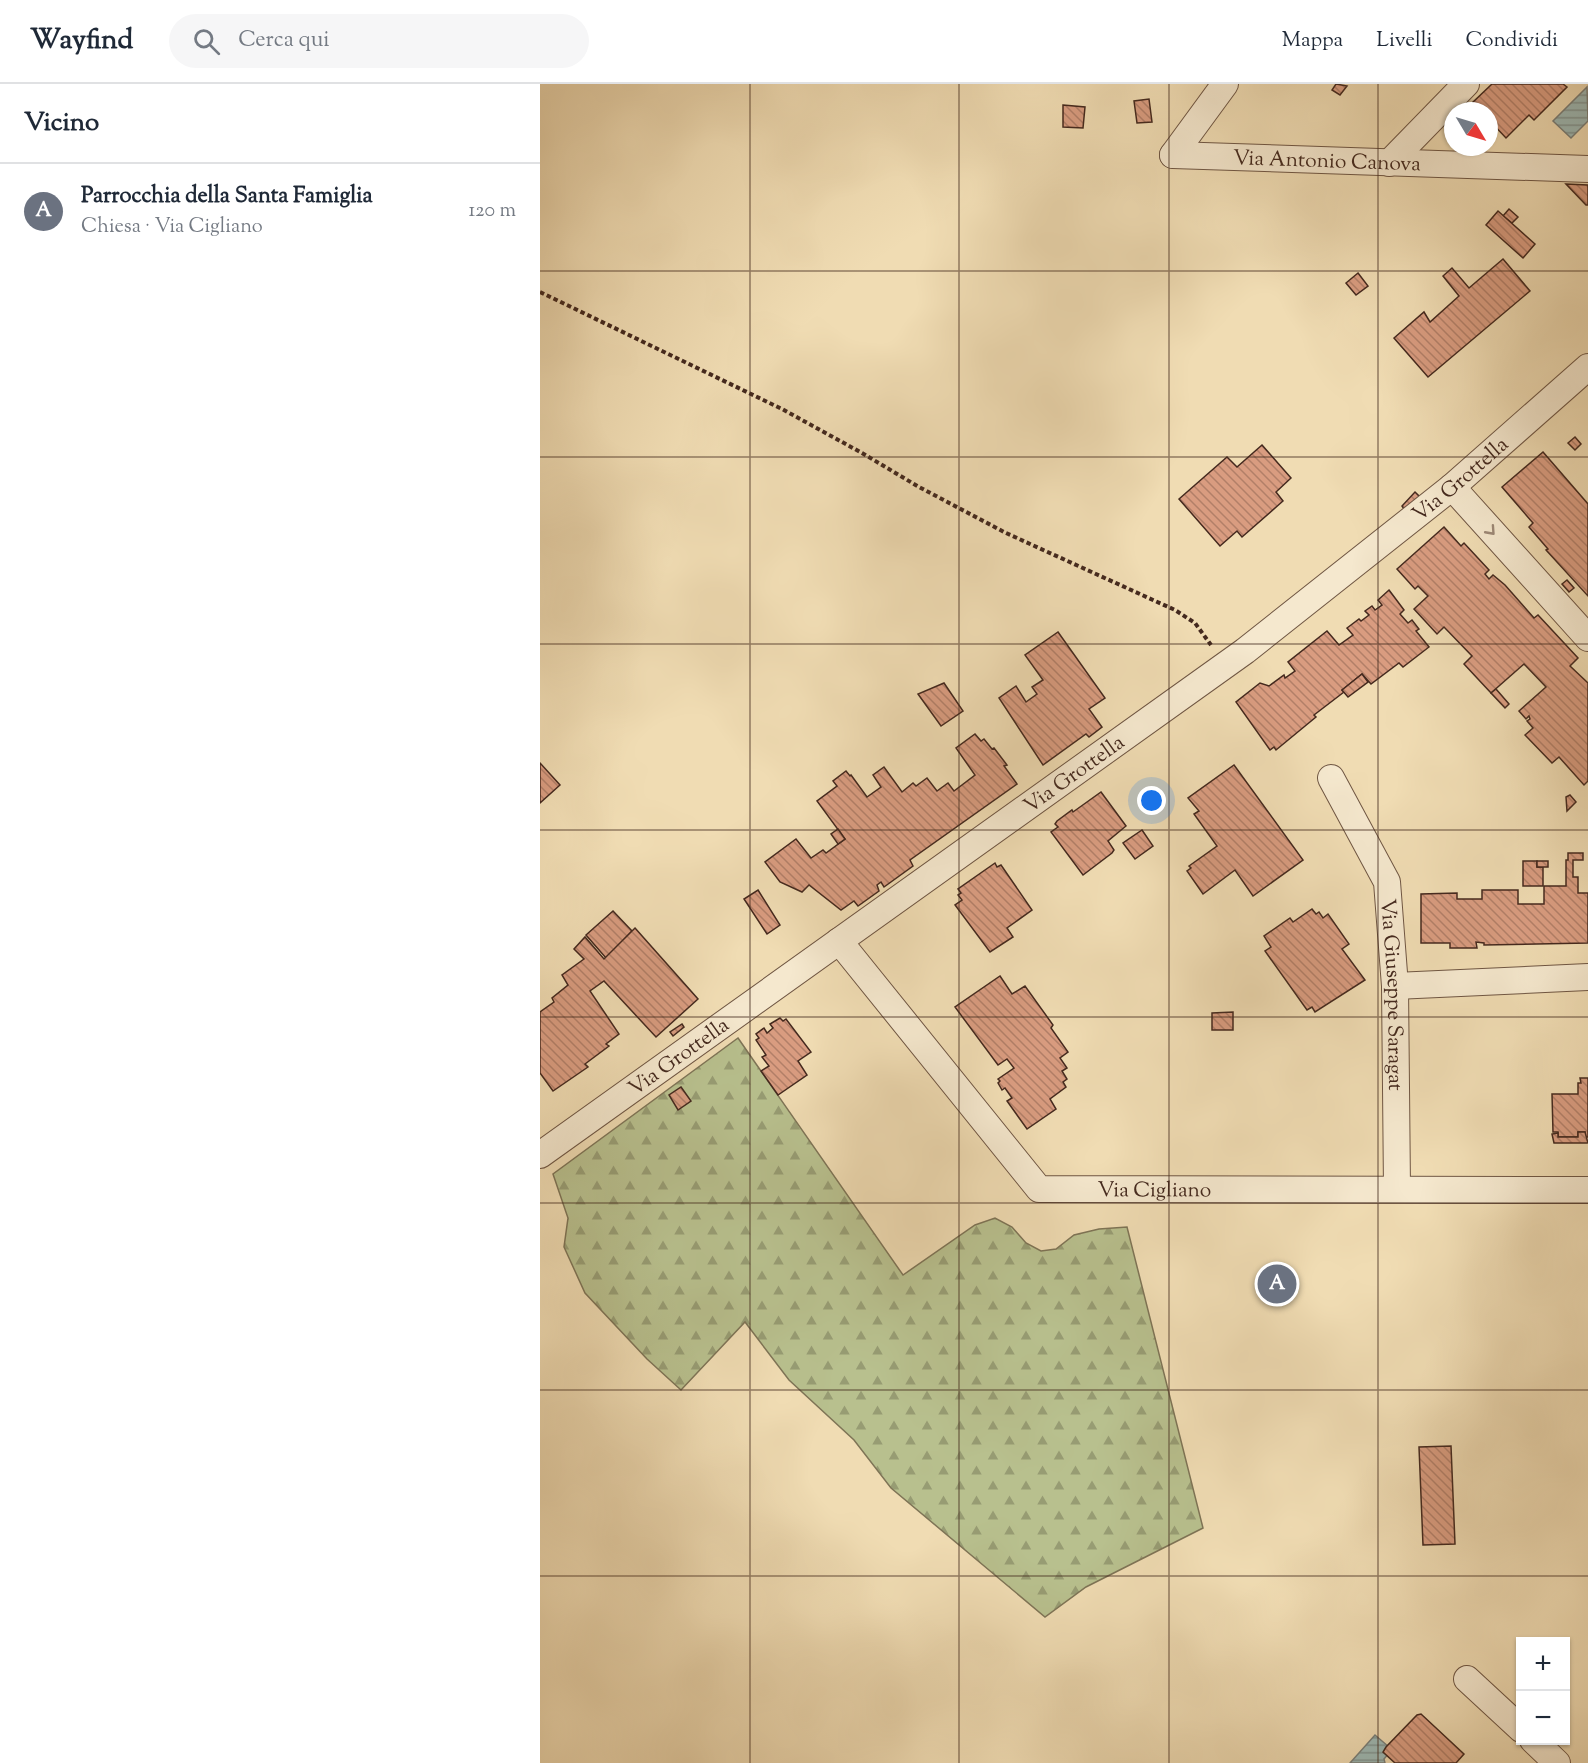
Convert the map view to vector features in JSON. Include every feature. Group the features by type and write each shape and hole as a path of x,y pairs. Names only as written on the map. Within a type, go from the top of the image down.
{"street":[{"name":"Via Antonio Canova","path":"1225,84 1173,155 1588,169"},
{"path":"1389,163 1466,84"},
{"name":"Via Grottella","path":"540,1155 1222,668 1452,487 1588,367"},
{"path":"1452,487 1588,638"},
{"name":"Via Giuseppe Saragat","path":"1331,778 1387,882 1395,986 1396,1189"},
{"name":"Via Cigliano","path":"839,941 1039,1189 1588,1190"},
{"path":"1395,986 1588,977"},
{"path":"1467,1679 1516,1724"},
{"path":"1538,1745 1557,1763"}],"path":[{"path":"540,292 782,409 919,487 1006,533 1175,610 1195,623 1210,643 1222,668"}],"green space":[{"path":"738,1038 903,1275 975,1225 995,1218 1012,1227 1026,1243 1041,1251 1056,1249 1074,1235 1099,1229 1127,1227 1203,1528 1086,1587 1045,1617 891,1488 854,1440 789,1380 745,1322 681,1390 647,1359 585,1293 564,1247 568,1218 553,1174"}],"water":[{"path":"1587,87 1588,121 1571,138 1553,121"},
{"path":"1375,1735 1389,1747 1389,1753 1384,1759 1385,1763 1350,1763"}],"building":[{"path":"1336,84 1347,86 1340,95 1332,90"},
{"path":"1492,84 1563,84 1567,87 1534,120 1529,115 1506,138 1498,130 1498,102 1473,102"},
{"path":"1149,99 1152,122 1137,123 1134,101"},
{"path":"1063,105 1085,107 1083,128 1063,127"},
{"path":"1566,184 1588,185 1588,205 1586,205"},
{"path":"1509,209 1518,217 1512,223 1503,216"},
{"path":"1498,211 1535,244 1523,258 1486,225"},
{"path":"1503,259 1530,291 1428,377 1394,338 1424,312 1430,322 1459,296 1443,276 1452,268 1469,288"},
{"path":"1358,273 1368,286 1356,295 1346,283"},
{"path":"1575,437 1581,444 1575,450 1568,443"},
{"path":"1262,445 1291,478 1276,492 1283,501 1242,537 1237,531 1220,546 1179,499 1227,457 1237,467"},
{"path":"1543,452 1588,504 1588,596 1546,550 1548,549 1529,527 1533,523 1502,487"},
{"path":"1415,492 1420,497 1404,509 1402,506"},
{"path":"1444,527 1461,546 1464,543 1489,570 1485,574 1489,579 1493,575 1505,585 1534,618 1538,615 1578,658 1570,666 1588,683 1588,781 1584,785 1559,757 1552,763 1525,735 1533,728 1527,721 1530,719 1529,716 1526,719 1519,711 1546,687 1524,664 1491,693 1464,664 1472,656 1444,627 1437,634 1414,609 1428,596 1418,586 1415,589 1397,569"},
{"path":"1567,580 1574,588 1569,592 1562,584"},
{"path":"1389,590 1404,610 1400,614 1408,623 1412,620 1419,629 1416,631 1429,647 1403,667 1399,663 1371,684 1362,674 1342,690 1344,692 1314,715 1316,717 1276,750 1274,747 1270,750 1236,702 1260,683 1269,686 1284,675 1285,678 1295,671 1288,662 1327,631 1339,645 1353,635 1347,628 1369,615 1365,611 1372,606 1375,610 1382,605 1378,600"},
{"path":"1058,632 1105,698 1089,709 1102,727 1089,737 1086,734 1043,765 999,698 1016,686 1026,702 1037,694 1032,687 1043,680 1025,655"},
{"path":"1362,674 1368,682 1348,697 1342,690"},
{"path":"944,683 963,711 941,726 918,694"},
{"path":"1496,689 1509,704 1505,708 1491,693"},
{"path":"975,734 981,741 984,739 992,749 994,748 1007,765 1004,766 1017,784 910,860 913,866 884,887 881,882 877,885 879,891 858,906 854,901 841,910 809,885 802,892 780,882 765,862 796,839 811,858 823,850 826,853 845,839 817,801 837,786 833,781 846,771 867,797 881,787 873,775 884,767 902,792 913,783 916,786 927,778 937,791 948,783 954,791 975,775 956,748"},
{"path":"540,763 560,785 540,803"},
{"path":"1234,765 1303,860 1253,896 1235,870 1203,894 1187,871 1191,868 1189,866 1217,846 1194,814 1199,811 1188,798"},
{"path":"1101,792 1126,826 1108,841 1114,850 1112,853 1083,875 1051,832 1058,827 1055,824 1057,821"},
{"path":"1570,795 1576,802 1567,811 1566,797"},
{"path":"838,829 845,839 838,844 831,834"},
{"path":"1142,830 1153,846 1135,859 1123,843"},
{"path":"1568,853 1583,853 1583,860 1573,860 1573,877 1578,877 1578,893 1588,893 1588,943 1484,945 1484,943 1476,942 1477,948 1450,948 1450,943 1421,943 1421,894 1457,893 1457,899 1482,899 1482,890 1518,890 1518,904 1544,904 1544,886 1566,886"},
{"path":"1523,861 1537,861 1537,867 1543,867 1543,886 1523,886"},
{"path":"1537,861 1548,861 1548,867 1537,867"},
{"path":"995,863 997,867 1001,865 1032,910 1007,928 1013,937 990,952 955,905 962,900 958,895 961,893 958,889"},
{"path":"758,890 780,925 767,934 744,899"},
{"path":"1312,909 1316,914 1319,912 1323,918 1328,914 1349,944 1342,949 1365,980 1315,1012 1312,1007 1307,1010 1265,951 1271,947 1264,936 1290,918 1293,922"},
{"path":"613,911 632,931 606,958 586,935"},
{"path":"635,928 698,999 656,1037 604,981 590,991 619,1034 606,1044 609,1046 585,1064 588,1067 553,1091 540,1073 540,1012 554,1002 552,998 568,985 562,975 584,959 574,949 585,937 604,959"},
{"path":"1000,976 1012,994 1025,986 1053,1025 1051,1028 1068,1052 1060,1058 1067,1068 1062,1071 1067,1079 1063,1082 1066,1087 1050,1099 1056,1109 1027,1129 1007,1101 1012,1098 1005,1088 1002,1090 998,1083 1000,1081 998,1079 1014,1068 1007,1059 998,1065 955,1007"},
{"path":"1233,1012 1233,1030 1212,1030 1212,1013"},
{"path":"780,1018 783,1021 786,1019 811,1052 798,1061 807,1075 778,1095 761,1071 769,1066 762,1057 766,1055 756,1040 759,1038 756,1034 764,1028 767,1033 773,1028 770,1024"},
{"path":"682,1024 684,1027 673,1036 670,1032"},
{"path":"1580,1078 1588,1078 1588,1137 1585,1137 1585,1132 1578,1132 1578,1137 1558,1137 1558,1132 1553,1132 1552,1094 1578,1094"},
{"path":"681,1087 691,1101 678,1110 669,1095"},
{"path":"1578,1132 1585,1132 1588,1143 1554,1143 1552,1134 1558,1133 1558,1137 1578,1137"},
{"path":"1451,1446 1455,1544 1423,1545 1419,1447"},
{"path":"1421,1714 1464,1754 1456,1763 1395,1763 1383,1752 1417,1715"}],"place":[{"name":"Parrocchia della Santa Famiglia","path":"1277,1284"}]}
